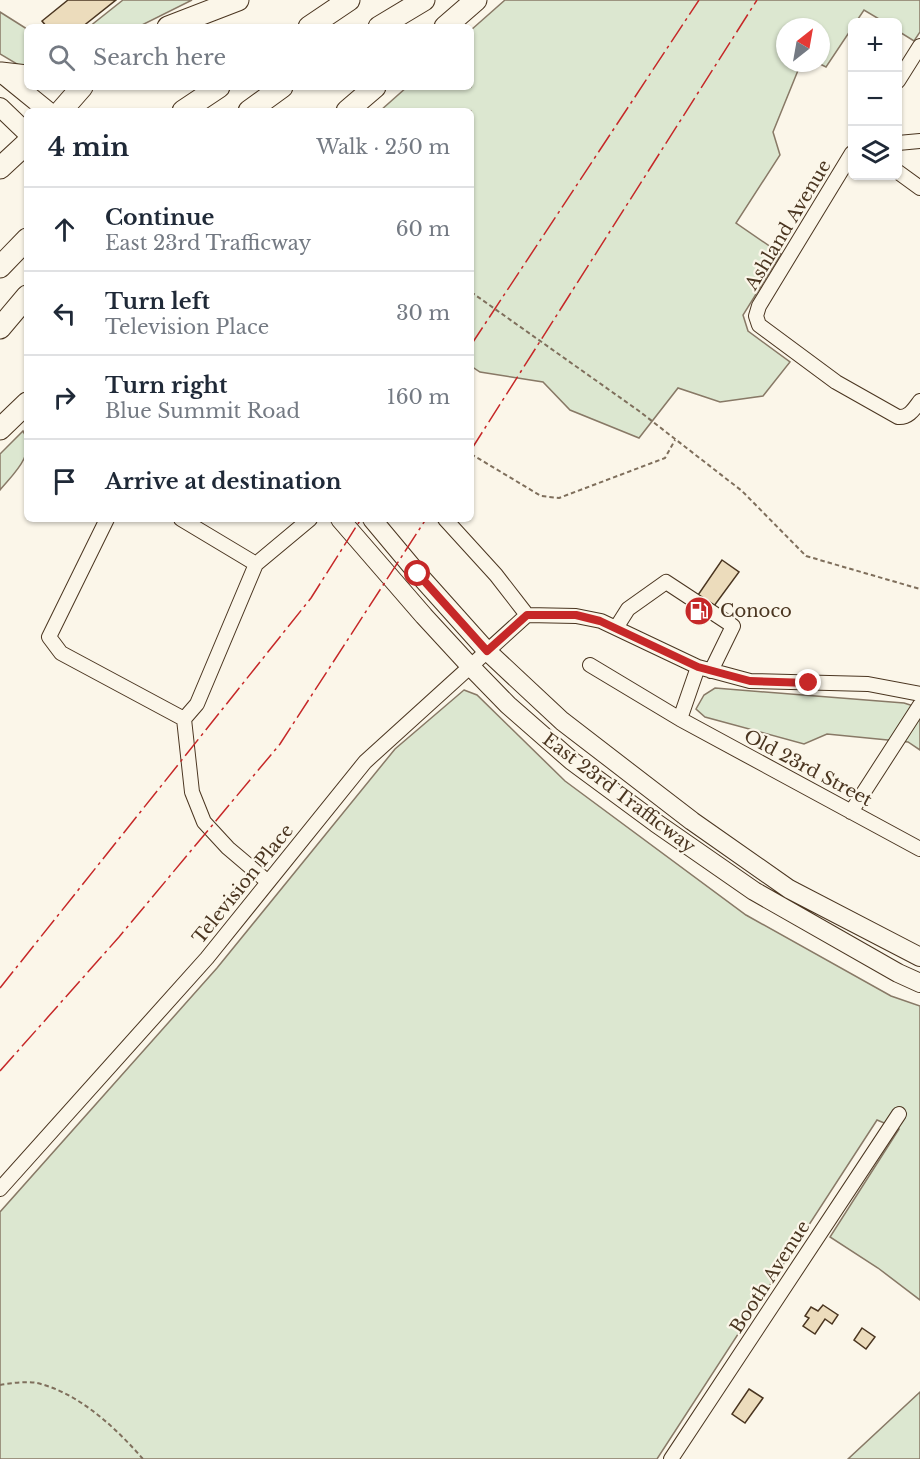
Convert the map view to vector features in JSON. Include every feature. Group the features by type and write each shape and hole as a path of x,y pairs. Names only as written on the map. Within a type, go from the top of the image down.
{"highway":[{"path":"176,24 238,0"},
{"path":"313,24 349,0"},
{"path":"384,24 424,0"},
{"path":"448,24 476,0"},
{"path":"0,73 24,76"},
{"path":"64,108 79,90"},
{"path":"188,108 214,90"},
{"path":"253,108 278,90"},
{"path":"350,108 372,90"},
{"path":"0,168 24,146"},
{"path":"0,267 24,242"},
{"path":"0,328 24,300"},
{"path":"0,429 24,406"}],"main road":[{"path":"0,73 44,108"},
{"path":"0,107 24,130"},
{"name":"East 23rd Trafficway","path":"343,522 471,667 508,705 572,761 656,824 754,891 920,983"},
{"name":"East 23rd Trafficway","path":"375,522 487,651 562,722 692,821 789,889 920,957"}],"street":[{"path":"902,73 920,46"},
{"path":"902,143 920,141"},
{"name":"Ashland Avenue","path":"848,160 765,296 756,316 759,325 836,382 898,417 903,418 911,413 920,402"},
{"path":"902,175 920,188"},
{"path":"106,522 50,637 61,652 184,719"},
{"path":"186,522 256,564"},
{"path":"268,882 228,848 204,822 192,792 184,719 197,704 256,564 306,522"},
{"path":"448,522 496,575 527,615 576,615 600,621 704,669 750,681 868,684 920,694"},
{"path":"616,628 628,609 666,582 733,626 704,669 680,719"},
{"name":"Television Place","path":"0,1189 207,958 365,762 527,615"},
{"name":"Old 23rd Street","path":"590,665 680,719 920,849"},
{"path":"851,812 920,705"},
{"name":"Booth Avenue","path":"671,1459 898,1114"}],"path":[{"path":"474,294 639,411 741,491 806,556 920,589"},
{"path":"474,456 541,496 559,498 665,458 675,440"},
{"path":"0,1385 37,1383 67,1395 96,1412 123,1436 143,1459"}],"green space":[{"path":"123,0 192,0 144,24 93,24"},
{"path":"505,0 920,0 920,32 914,41 902,34 902,18 877,18 864,10 859,18 848,18 848,34 830,61 830,18 776,18 776,72 797,72 773,132 780,155 736,223 781,254 743,315 748,331 790,362 763,396 720,402 678,388 639,438 570,410 543,382 480,372 474,368 474,108 383,108 404,90 474,90 474,27"},
{"path":"0,12 24,27 24,68 0,54"},
{"path":"23,431 24,458 0,490 0,454"},
{"path":"715,688 904,703 920,708 920,750 908,742 827,734 804,744 705,717 696,709 704,695"},
{"path":"464,690 477,695 565,781 746,915 891,996 920,1006 920,1300 878,1268 830,1237 899,1129 877,1120 657,1459 0,1459 0,1212 217,968 395,749"},
{"path":"920,1392 920,1459 848,1459"}],"building":[{"path":"68,0 116,0 86,24 44,24 42,21"},
{"path":"722,560 739,572 714,606 698,595"},
{"path":"823,1305 838,1315 832,1324 825,1319 815,1334 803,1326 809,1318 805,1316 811,1307 818,1311"},
{"path":"862,1328 875,1337 866,1349 854,1340"},
{"path":"749,1389 763,1398 745,1423 732,1414"}],"power":[{"path":"474,340 699,0"},
{"path":"474,445 757,0"},
{"path":"0,988 311,598 359,522"},
{"path":"0,1071 119,937 280,744 424,522"}],"place":[{"name":"Conoco","path":"699,611"}],"route":[{"path":"418,574 487,651 527,615 576,615 600,621 698,667 750,681 809,683"}]}
